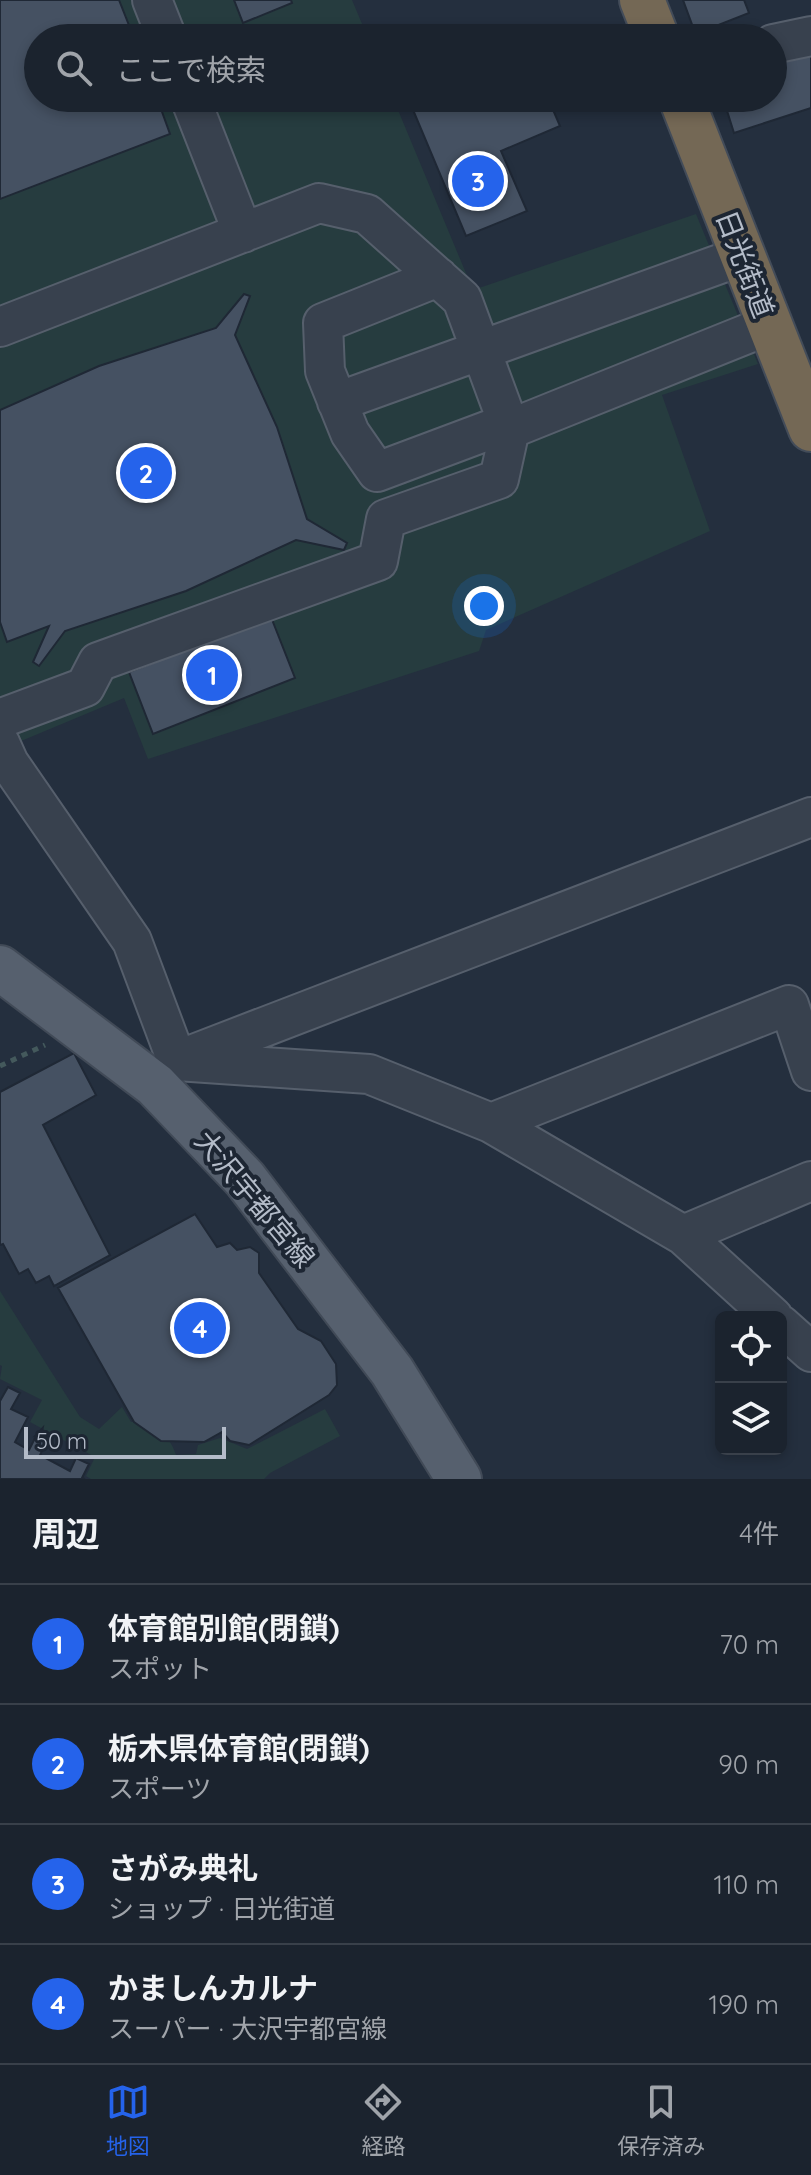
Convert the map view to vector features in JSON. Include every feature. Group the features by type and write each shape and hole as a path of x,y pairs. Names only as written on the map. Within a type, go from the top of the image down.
{"highway":[{"path":"642,0 651,24"},
{"name":"日光街道","path":"686,112 811,429"}],"main road":[{"name":"大沢宇都宮線","path":"0,968 82,1027 166,1073 392,1371 459,1479"}],"street":[{"path":"152,0 161,24"},
{"path":"787,41 811,36"},
{"path":"195,112 243,233"},
{"path":"0,327 319,203 367,214 462,299 509,426 499,479 386,519 378,561 98,662 85,687 4,730 9,763 132,941 166,1073"},
{"path":"337,402 742,256"},
{"path":"438,277 323,323 325,371 350,433 377,472 509,426 769,325"},
{"path":"166,1073 811,817"},
{"path":"491,1123 789,1005 811,1071"},
{"path":"166,1073 369,1074 491,1123 683,1235 766,1311"},
{"path":"683,1235 811,1181"},
{"path":"787,1330 811,1352"}],"path":[{"path":"0,1066 82,1027"}],"green space":[{"path":"0,0 352,0 362,24 24,24 24,112 399,112 473,290 696,214 758,364 662,395 710,531 486,630 479,651 148,759 124,698 14,744 0,712"},
{"path":"0,1291 80,1417 99,1429 122,1407 131,1422 146,1424 160,1431 170,1441 176,1455 196,1454 198,1445 220,1438 247,1449 325,1409 340,1436 264,1479 91,1479 86,1476 95,1457 30,1422 42,1400 0,1379"}],"building":[{"path":"0,0 119,0 128,24 24,24 24,112 162,112 170,134 0,199"},
{"path":"234,0 291,0 292,3 243,23"},
{"path":"683,0 744,0 749,13 721,24 692,24"},
{"path":"811,44 811,108 734,133 727,112 787,112 787,52"},
{"path":"414,112 554,112 560,126 501,151 527,211 466,236"},
{"path":"244,294 250,296 235,335 277,427 307,519 347,543 344,550 296,540 186,591 65,631 39,666 33,662 49,626 7,642 0,622 0,410 99,366 216,328"},
{"path":"271,617 295,678 153,734 129,672"},
{"path":"74,1053 96,1095 43,1125 110,1255 54,1286 49,1276 36,1283 28,1269 19,1274 3,1244 0,1245 0,1092"},
{"path":"195,1214 217,1247 230,1243 237,1250 250,1247 259,1253 259,1273 298,1329 321,1341 336,1364 337,1385 329,1395 249,1445 230,1441 222,1432 204,1442 161,1441 134,1422 58,1288"},
{"path":"8,1387 20,1393 11,1409 28,1417 15,1442 29,1450 36,1436 47,1441 40,1455 70,1471 76,1458 89,1464 82,1478 85,1479 0,1479 0,1401"}],"place":[{"name":"さがみ典礼","path":"478,181"},
{"name":"栃木県体育館(閉鎖)","path":"146,473"},
{"name":"体育館別館(閉鎖)","path":"212,675"},
{"name":"かましんカルナ","path":"200,1328"}]}
